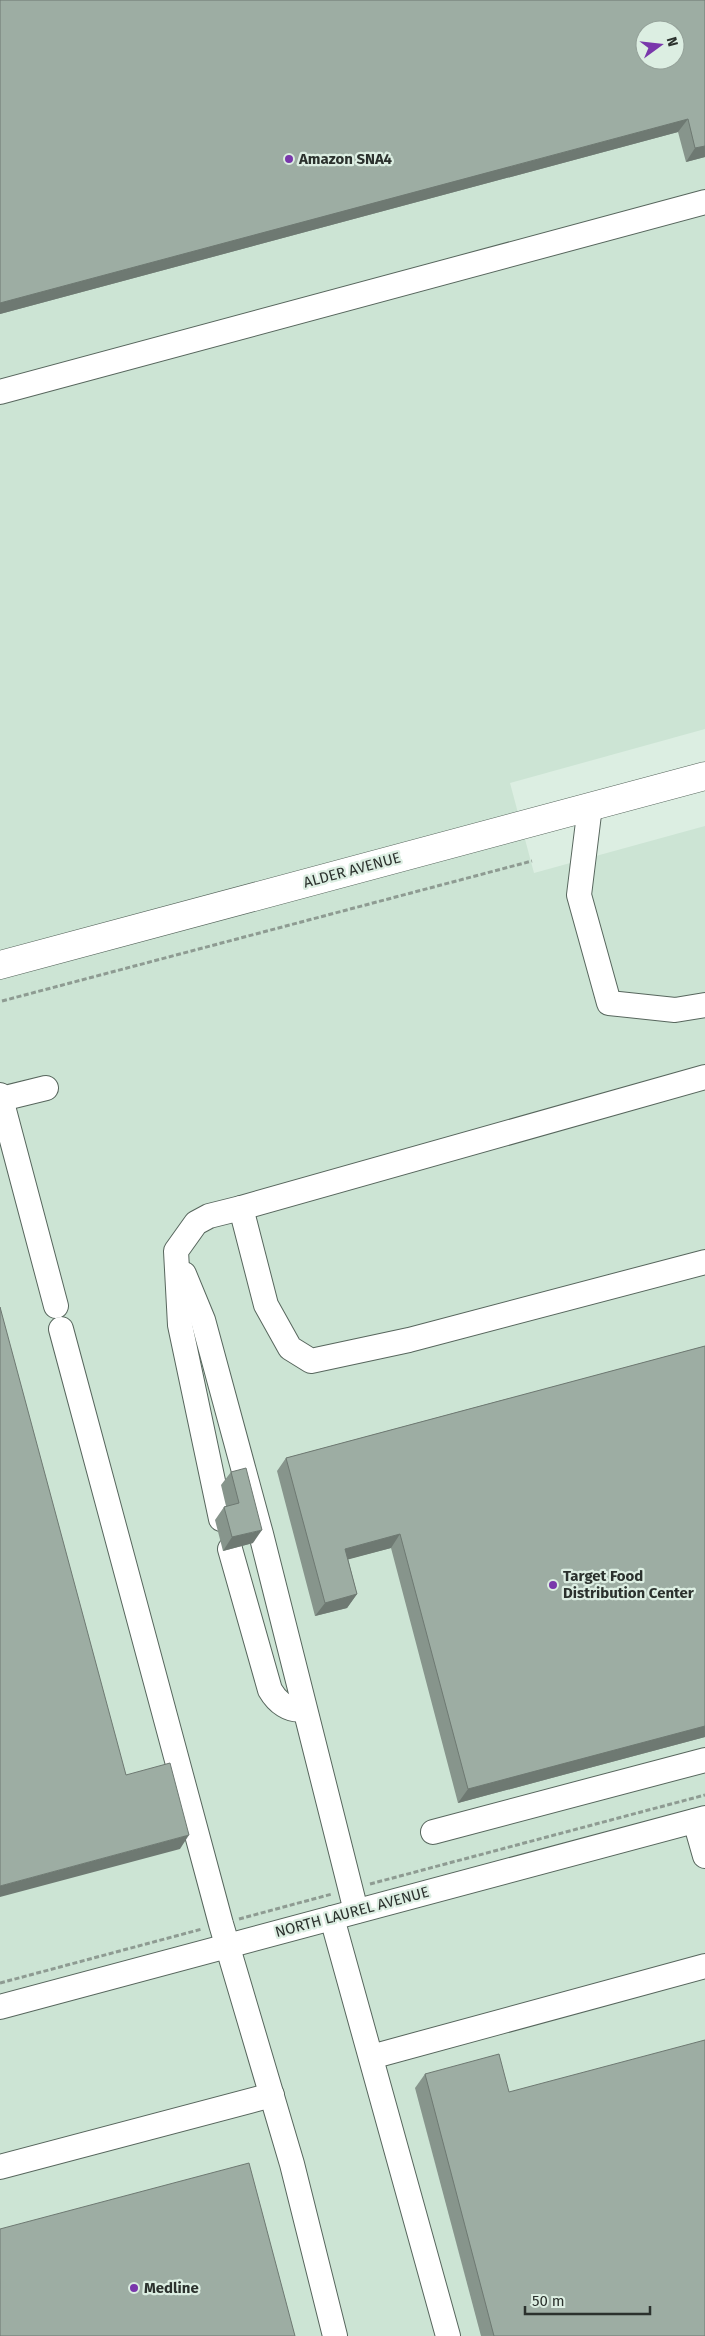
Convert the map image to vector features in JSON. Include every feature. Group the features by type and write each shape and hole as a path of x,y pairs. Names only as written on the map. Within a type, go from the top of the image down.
{"main road":[{"name":"ALDER AVENUE","path":"0,965 705,776"}],"street":[{"path":"0,392 705,202"},
{"path":"590,806 579,895 609,1003 674,1010 705,1005"},
{"path":"221,1519 180,1325 176,1251 196,1223 210,1216 705,1077"},
{"path":"46,1088 1,1097 56,1306"},
{"path":"241,1208 266,1305 290,1348 311,1361 418,1338 705,1262"},
{"path":"176,1251 202,1320 261,1534 356,1911"},
{"path":"61,1329 228,1946 292,2164 335,2336"},
{"path":"230,1549 270,1690 283,1705 297,1710 304,1709"},
{"path":"433,1832 705,1760"},
{"path":"700,1819 705,1856"},
{"name":"NORTH LAUREL AVENUE","path":"0,2007 700,1819"},
{"path":"332,1918 448,2336"},
{"path":"371,2057 705,1966"},
{"path":"0,2167 272,2095"}],"path":[{"path":"2,1001 532,861"}],"shaded area":[{"path":"0,0 705,0 705,729 510,783 534,873 705,826 705,2336 0,2336"}],"building":[{"name":"Amazon SNA4","path":"0,0 705,0 705,146 695,148 688,119 0,303"},
{"path":"0,1307 126,1775 170,1763 189,1835 0,1886"},
{"name":"Target Food Distribution Center","path":"705,1346 705,1726 468,1789 400,1534 345,1549 357,1594 325,1603 286,1458"},
{"path":"246,1468 262,1530 232,1537 224,1507 239,1503 231,1472"},
{"path":"705,2040 705,2336 494,2336 425,2074 499,2054 509,2092"},
{"name":"Medline","path":"249,2163 295,2336 0,2336 0,2229"}],"place":[{"name":"Amazon SNA4","path":"289,159"},
{"name":"Target Food Distribution Center","path":"553,1585"},
{"name":"Medline","path":"134,2288"}]}
